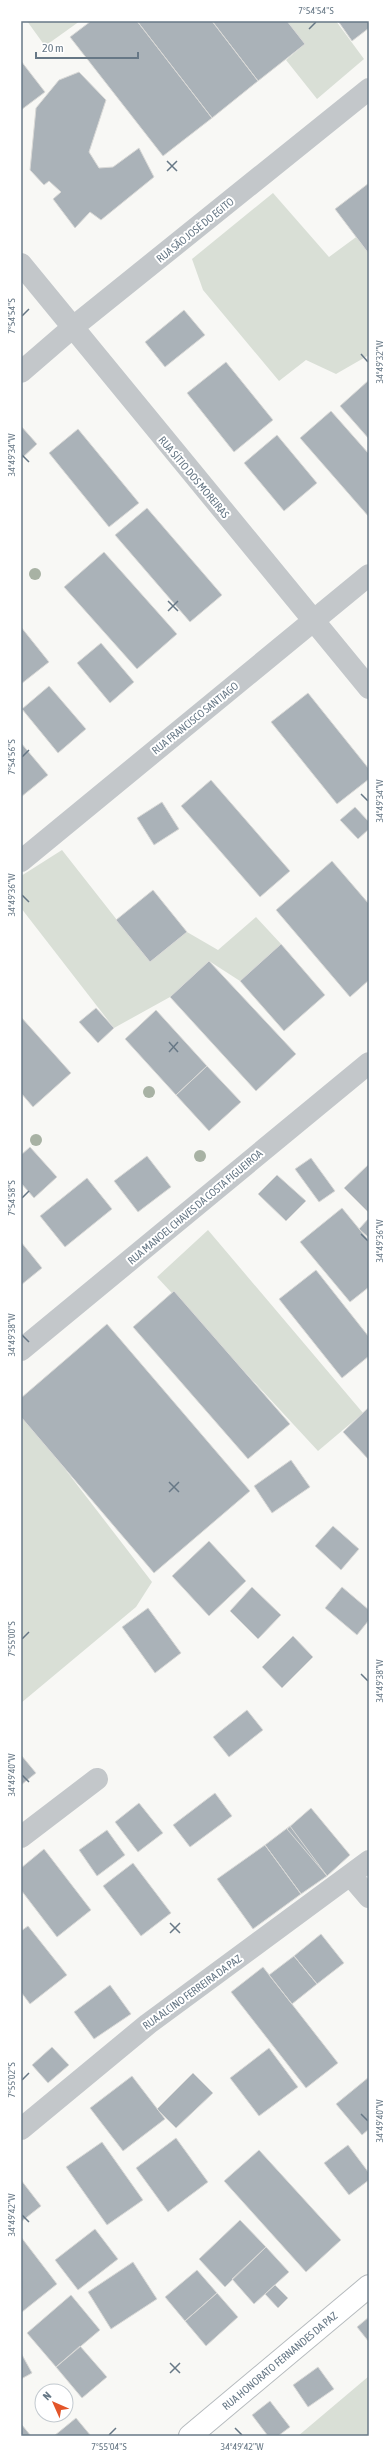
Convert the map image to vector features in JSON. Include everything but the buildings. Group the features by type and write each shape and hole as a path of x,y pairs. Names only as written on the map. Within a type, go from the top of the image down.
{"main road":[{"name":"RUA HONORATO FERNANDES DA PAZ","path":"190,2436 369,2286"}],"street":[{"name":"RUA SÃO JOSÉ DO EGITO","path":"21,372 72,328 369,89"},
{"name":"RUA SÍTIO DOS MOREIRAS","path":"21,264 313,622 369,688"},
{"name":"RUA FRANCISCO SANTIAGO","path":"21,861 369,575"},
{"name":"RUA MANOEL CHAVES DA COSTA FIGUEIROA","path":"21,1350 369,1063"},
{"path":"21,1837 98,1779"},
{"name":"RUA ALCINO FERREIRA DA PAZ","path":"21,2129 148,2024 369,1862"},
{"path":"350,1876 369,1897"}],"shaded area":[{"path":"27,21 80,21 45,46"},
{"path":"287,21 336,21 364,59 317,99 286,60 305,44"},
{"path":"273,193 329,257 363,232 369,240 369,355 336,374 306,360 279,381 203,290 192,259"},
{"path":"62,850 150,962 187,932 218,950 256,917 281,944 240,981 209,961 170,997 114,1028 21,908 21,876"},
{"path":"208,1230 363,1413 318,1451 157,1277"},
{"path":"21,1412 152,1582 136,1607 21,1703"},
{"path":"369,2376 369,2436 298,2436"}]}
